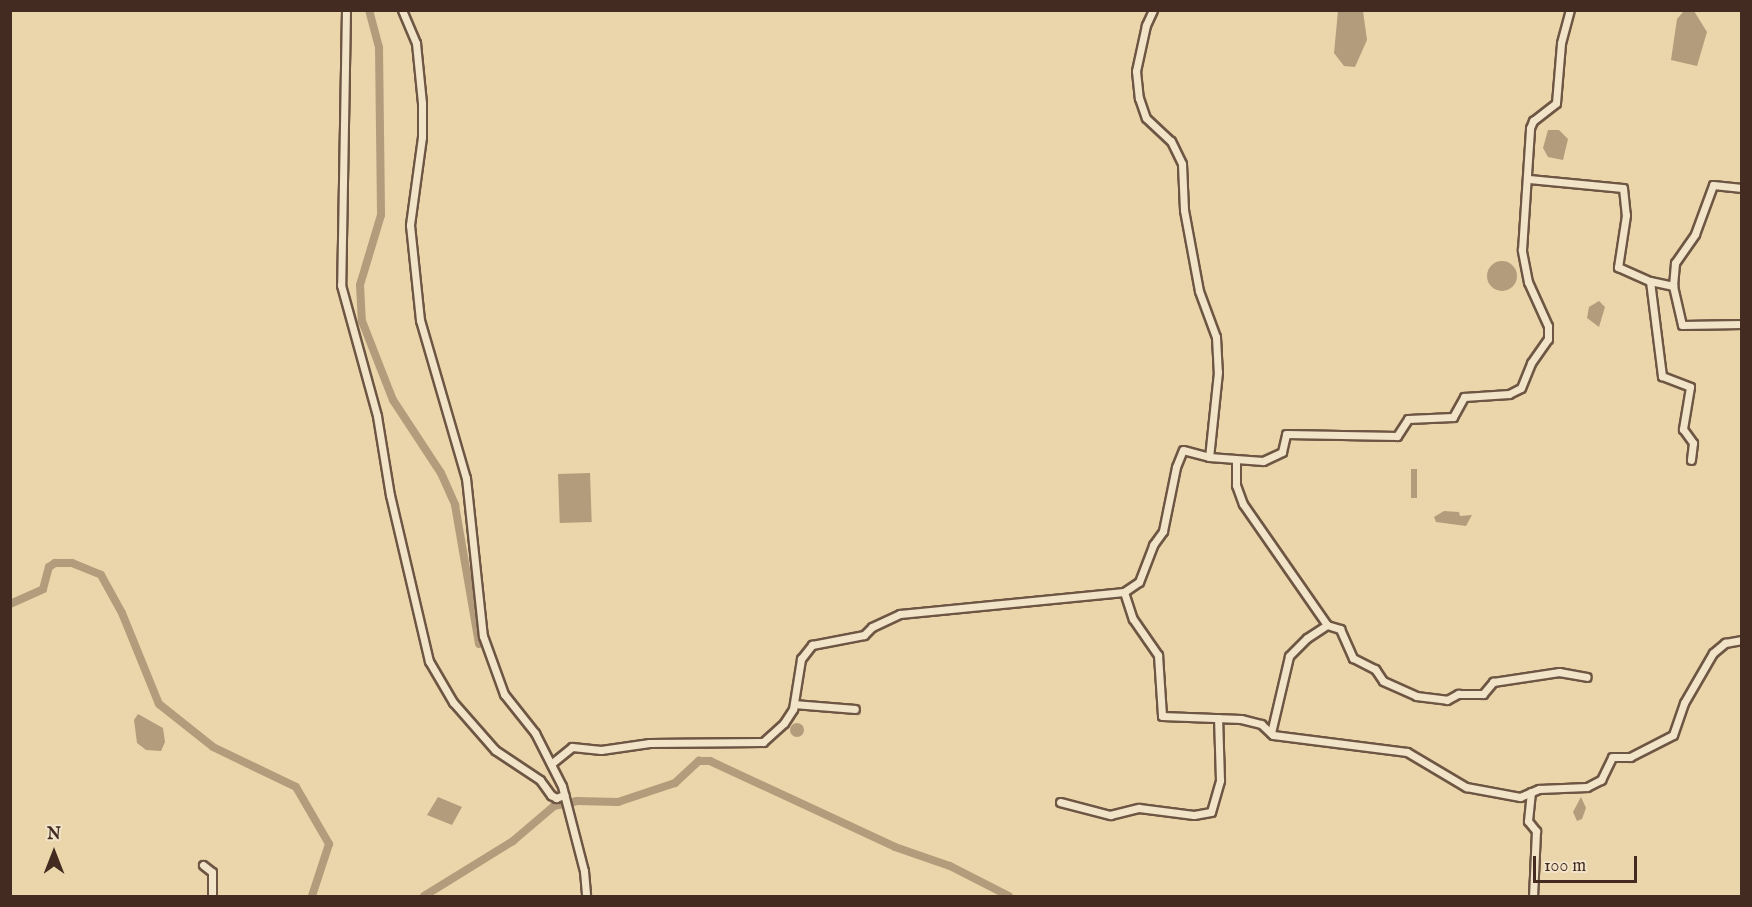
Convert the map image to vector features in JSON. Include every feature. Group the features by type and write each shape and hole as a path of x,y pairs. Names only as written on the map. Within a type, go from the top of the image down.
{"street":[{"path":"346,10 340,285 377,416 390,495 429,661 453,702 495,750 540,780 551,795 556,798 564,795"},
{"path":"402,10 416,43 422,103 410,225 420,320 466,478 483,636 504,694 535,733 564,795 585,870 586,897"},
{"path":"1153,10 1146,25 1136,71 1139,98 1146,118 1171,141 1182,164 1184,210 1199,291 1216,337 1218,372 1209,457"},
{"path":"551,764 572,747 601,750 649,743 755,744 784,723 794,704 801,660 812,645 864,635 872,627 900,614 1124,592 1139,582 1153,545 1163,531 1176,467 1183,450 1209,457 1263,462 1282,452 1286,434 1397,436 1408,419 1454,417 1464,397 1509,394 1521,388 1531,363 1548,339 1548,326 1528,282 1522,250 1529,179 1530,128 1533,121 1556,103 1561,43 1570,10"},
{"path":"1529,179 1623,188 1626,215 1617,267 1650,281 1673,286"},
{"path":"1742,188 1713,185 1710,189 1695,234 1675,263 1673,286 1682,325 1742,324"},
{"path":"1650,281 1662,376 1690,387 1683,429 1693,443 1691,460"},
{"path":"1236,460 1236,485 1243,504 1327,625 1340,629 1353,658 1376,669 1383,681 1416,696 1447,700 1458,694 1483,694 1492,682 1559,672 1587,677"},
{"path":"1124,592 1133,619 1158,655 1162,716 1218,718 1261,724 1271,733 1407,752 1466,787 1514,796 1531,792 1587,787 1600,780 1612,758 1630,757 1673,735 1684,703 1713,653 1725,643 1742,640"},
{"path":"1271,733 1289,656 1307,638 1327,625"},
{"path":"794,704 855,710"},
{"path":"1060,802 1110,815 1139,808 1194,815 1211,812 1220,780 1218,718"},
{"path":"1531,792 1528,822 1536,831 1533,897"},
{"path":"203,865 212,872 212,897"}],"shaded area":[{"path":"1338,11 1363,11 1367,40 1355,67 1344,66 1334,53"},
{"path":"1694,11 1707,32 1697,66 1671,60 1677,19 1683,12"},
{"path":"1548,130 1559,130 1568,139 1563,160 1548,157 1543,148"},
{"path":"1502,261 1512,266 1517,276 1512,286 1502,291 1492,286 1487,276 1492,266"},
{"path":"1599,301 1605,307 1599,327 1587,318 1589,307"},
{"path":"1411,469 1417,469 1417,498 1411,498"},
{"path":"590,473 592,522 560,523 558,474"},
{"path":"1444,511 1459,512 1460,516 1472,515 1466,526 1436,522 1434,517"},
{"path":"138,714 163,728 165,742 161,751 146,750 137,743 134,720"},
{"path":"794,723 800,723 804,730 800,737 794,737 790,733 790,727"},
{"path":"438,797 462,807 452,825 427,815"},
{"path":"1581,797 1586,808 1582,819 1577,821 1573,812"}],"waterway":[{"path":"369,10 379,48 381,215 360,285 362,321 393,400 441,473 455,505 479,644"},
{"path":"10,604 43,589 49,567 55,563 72,563 101,575 122,613 159,704 213,747 296,787 329,844 312,896"},
{"path":"424,896 513,841 554,806 577,801 618,802 675,783 699,761 710,761 895,847 950,866 1009,896"}]}
